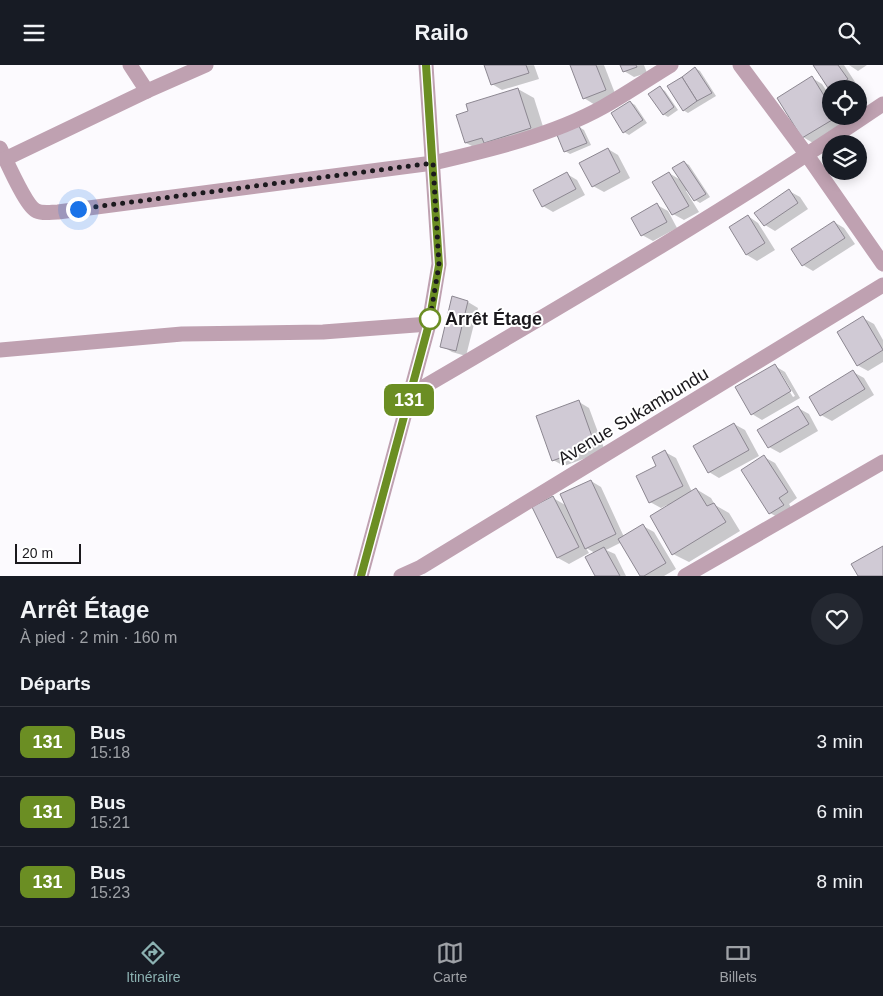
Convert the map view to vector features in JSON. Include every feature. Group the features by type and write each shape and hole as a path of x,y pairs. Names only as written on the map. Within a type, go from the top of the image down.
{"street":[{"path":"130,65 147,91"},
{"path":"206,65 3,153 28,202 35,210 46,213 433,163 535,135 602,108 671,65"},
{"path":"361,576 429,324 439,265 426,65"},
{"path":"740,65 807,155 883,264"},
{"path":"410,395 688,231 883,104"},
{"name":"Avenue Sukambundu","path":"401,576 421,567 883,285"},
{"path":"0,350 182,334 323,332 429,324"},
{"path":"685,576 883,462"}],"building":[{"path":"484,65 526,65 529,73 491,85"},
{"path":"570,65 596,65 606,90 583,99"},
{"path":"620,65 636,65 637,67 623,72"},
{"path":"813,65 838,65 848,79 846,80 823,80"},
{"path":"695,67 712,93 697,101 682,77"},
{"path":"812,76 822,92 822,125 824,125 802,138 777,98"},
{"path":"682,77 697,101 683,111 667,86"},
{"path":"660,86 674,107 663,115 648,94"},
{"path":"518,88 531,128 484,143 482,138 465,143 456,115 468,111 466,104"},
{"path":"630,101 643,120 623,133 611,113"},
{"path":"579,126 587,143 564,152 557,135"},
{"path":"608,148 620,172 592,187 579,163"},
{"path":"684,161 706,194 694,201 672,168"},
{"path":"567,172 576,189 542,207 533,190"},
{"path":"669,172 689,206 672,215 652,182"},
{"path":"789,189 798,203 764,226 754,213"},
{"path":"657,203 667,222 641,236 631,218"},
{"path":"748,215 765,243 746,255 729,227"},
{"path":"834,221 845,238 802,266 791,249"},
{"path":"452,296 468,301 456,351 440,347"},
{"path":"863,316 883,350 857,366 837,332"},
{"path":"775,364 791,391 751,415 735,387"},
{"path":"853,370 865,389 820,416 809,397"},
{"path":"579,400 595,445 552,461 536,416"},
{"path":"798,406 809,424 768,448 757,430"},
{"path":"734,423 749,450 708,473 693,446"},
{"path":"665,450 683,486 649,503 636,476 656,466 652,457"},
{"path":"764,455 788,492 779,498 784,505 769,514 741,470"},
{"path":"591,480 616,534 585,549 560,494"},
{"path":"696,488 707,506 714,503 726,522 672,555 650,516"},
{"path":"553,496 579,547 557,558 532,507"},
{"path":"643,524 666,563 644,576 640,576 618,539"},
{"path":"883,546 883,576 858,576 851,564"},
{"path":"604,547 620,576 595,576 585,557"}],"bus line":[{"name":"131","path":"361,576 429,324 439,265 426,65"}],"place":[{"name":"Arrêt Étage","path":"430,319"}],"route":[{"path":"78,209 433,163 439,265 429,324 430,319"}]}
